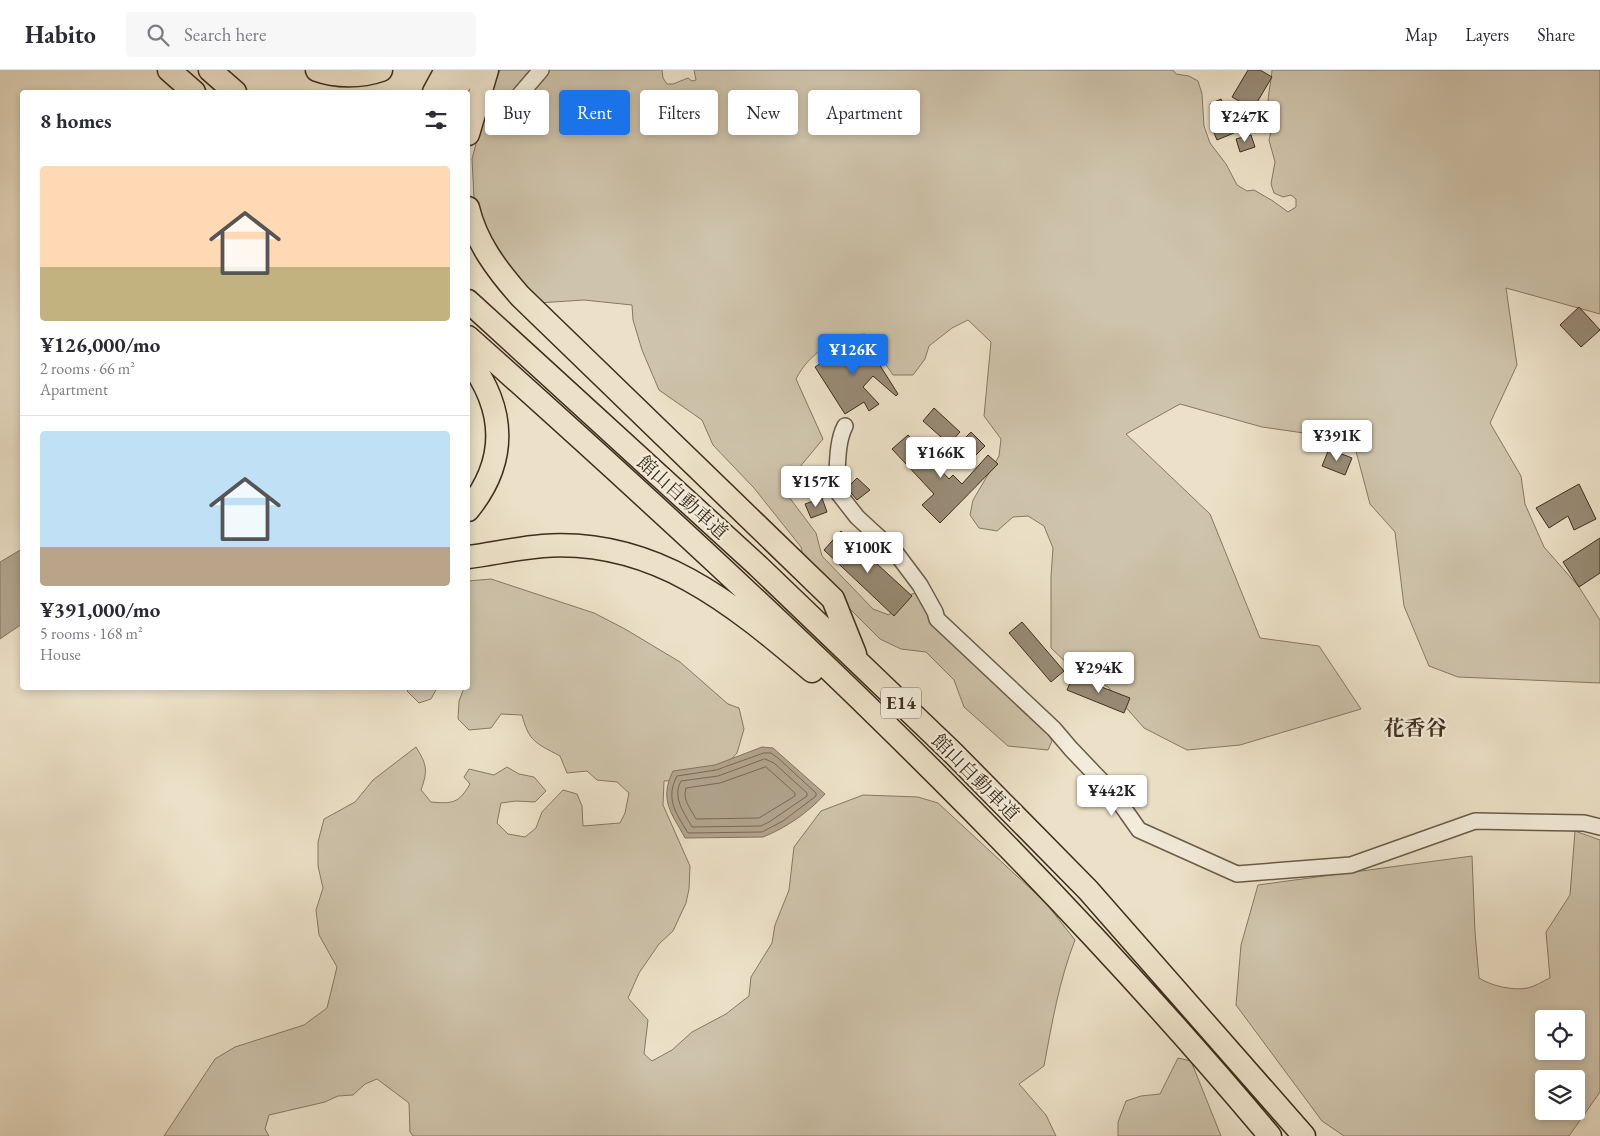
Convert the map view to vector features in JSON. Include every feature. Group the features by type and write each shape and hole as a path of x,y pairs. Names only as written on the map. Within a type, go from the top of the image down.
{"highway":[{"path":"169,70 192,90"},
{"path":"210,70 233,90"},
{"path":"316,70 357,75 381,70"},
{"path":"435,90 446,70"},
{"path":"456,90 468,70"},
{"path":"470,127 487,70"},
{"path":"470,220 490,259 520,296 833,599 858,661"},
{"name":"館山自動車道","path":"470,303 758,566 953,753 1088,890 1304,1136"},
{"name":"館山自動車道","path":"470,339 766,607 959,796 1033,871 1202,1054 1270,1136"},
{"path":"470,363 478,373 489,396 498,437 496,458 490,476 470,507"},
{"path":"470,557 543,546 576,547 627,554 670,569 756,624 959,796"}],"street":[{"path":"524,90 541,70"},
{"path":"845,426 838,439 839,461 836,490 857,517 896,552 920,585 937,619 1054,729 1113,794 1139,830 1237,874 1351,865 1475,821 1584,823 1600,827"}],"shaded area":[{"path":"500,70 662,70 663,78 667,84 673,84 688,78 692,81 696,80 694,70 1173,70 1176,74 1189,76 1198,81 1202,94 1204,126 1210,143 1226,164 1237,185 1247,191 1254,190 1288,212 1296,207 1296,199 1291,195 1283,197 1274,193 1271,184 1275,162 1269,140 1273,124 1268,111 1272,70 1600,70 1600,314 1506,288 1517,365 1490,423 1521,476 1525,504 1544,547 1579,587 1600,620 1600,683 1458,677 1429,666 1404,606 1395,532 1370,504 1353,440 1262,427 1180,404 1126,434 1210,514 1260,638 1319,646 1361,709 1240,745 1187,750 1144,728 1108,687 1072,668 1051,648 1053,548 1044,526 1028,516 1013,517 997,531 979,528 970,515 973,500 999,456 1001,439 984,416 991,342 968,320 952,328 929,346 925,359 913,375 893,375 865,334 854,335 834,342 808,361 796,379 823,439 789,480 789,497 816,533 822,556 873,609 889,615 903,598 917,592 1020,707 1046,730 1052,741 1048,750 1008,746 964,707 954,680 926,652 901,649 880,639 805,564 801,547 754,488 713,445 702,420 659,390 642,350 633,320 632,305 584,300 538,303 514,284 478,215 474,198 472,159 485,110 485,135 549,135 549,90 492,90"},
{"path":"491,579 594,613 680,662 728,704 739,708 744,729 737,753 713,779 664,781 663,805 690,866 689,889 686,903 673,931 659,944 639,973 628,998 648,1020 644,1054 652,1061 672,1050 692,1032 726,1014 749,996 751,977 772,943 775,925 789,890 794,847 821,811 863,795 918,797 938,803 1045,902 1075,940 1060,987 1044,1066 1019,1084 1046,1115 1056,1136 413,1136 410,1132 409,1103 377,1079 365,1084 353,1095 338,1096 325,1102 269,1115 265,1129 269,1136 164,1136 215,1059 235,1047 304,1025 327,1008 337,967 319,935 316,910 323,888 318,866 318,842 324,819 355,802 373,780 416,747 425,768 425,777 421,790 431,802 445,803 459,799 470,784 464,777 469,769 494,775 507,767 519,774 534,777 546,791 535,802 516,801 501,803 497,823 508,834 525,837 536,828 542,812 563,790 577,794 582,806 583,826 620,823 625,813 629,793 617,782 597,780 587,771 567,773 560,756 539,744 531,736 522,715 501,714 491,728 469,730 458,719 459,701 463,690 470,690 470,581"},
{"path":"436,690 431,699 419,703 407,691"},
{"path":"1575,831 1600,840 1600,1092 1585,1113 1585,1070 1535,1070 1535,1120 1580,1120 1569,1136 1344,1136 1322,1121 1236,1005 1241,945 1258,885 1472,856 1479,978 1496,985 1522,989 1550,978 1546,932 1570,895"},
{"path":"1178,1058 1191,1061 1221,1136 1118,1136 1118,1122 1126,1101 1141,1096 1160,1094"}],"water":[{"path":"20,550 20,625 0,639 0,562"},
{"path":"762,747 773,748 825,794 797,819 763,837 685,838 668,806 667,790 673,771 715,765"}],"building":[{"path":"1248,70 1260,70 1272,77 1253,109 1232,97"},
{"path":"1221,99 1234,133 1217,140 1212,128 1219,125 1210,104"},
{"path":"1251,135 1255,147 1240,152 1236,139"},
{"path":"1579,307 1600,330 1581,347 1560,325"},
{"path":"862,337 898,394 896,396 873,376 863,387 879,404 869,411 864,402 845,414 815,367"},
{"path":"934,408 960,432 949,444 923,421"},
{"path":"971,432 985,446 976,455 962,441"},
{"path":"908,435 949,479 953,475 962,484 988,455 998,464 940,523 922,505 934,494 892,449"},
{"path":"1329,449 1352,458 1345,475 1322,466"},
{"path":"857,478 870,490 857,500 847,488"},
{"path":"1579,484 1596,519 1574,530 1568,516 1549,528 1536,508"},
{"path":"822,498 827,512 811,518 805,504"},
{"path":"841,531 912,596 894,616 824,550"},
{"path":"1600,538 1600,573 1579,587 1563,562"},
{"path":"1022,622 1064,671 1051,682 1009,633"},
{"path":"1073,676 1130,698 1124,713 1067,690"}],"district":[{"name":"花香谷","path":"1415,728"}]}
